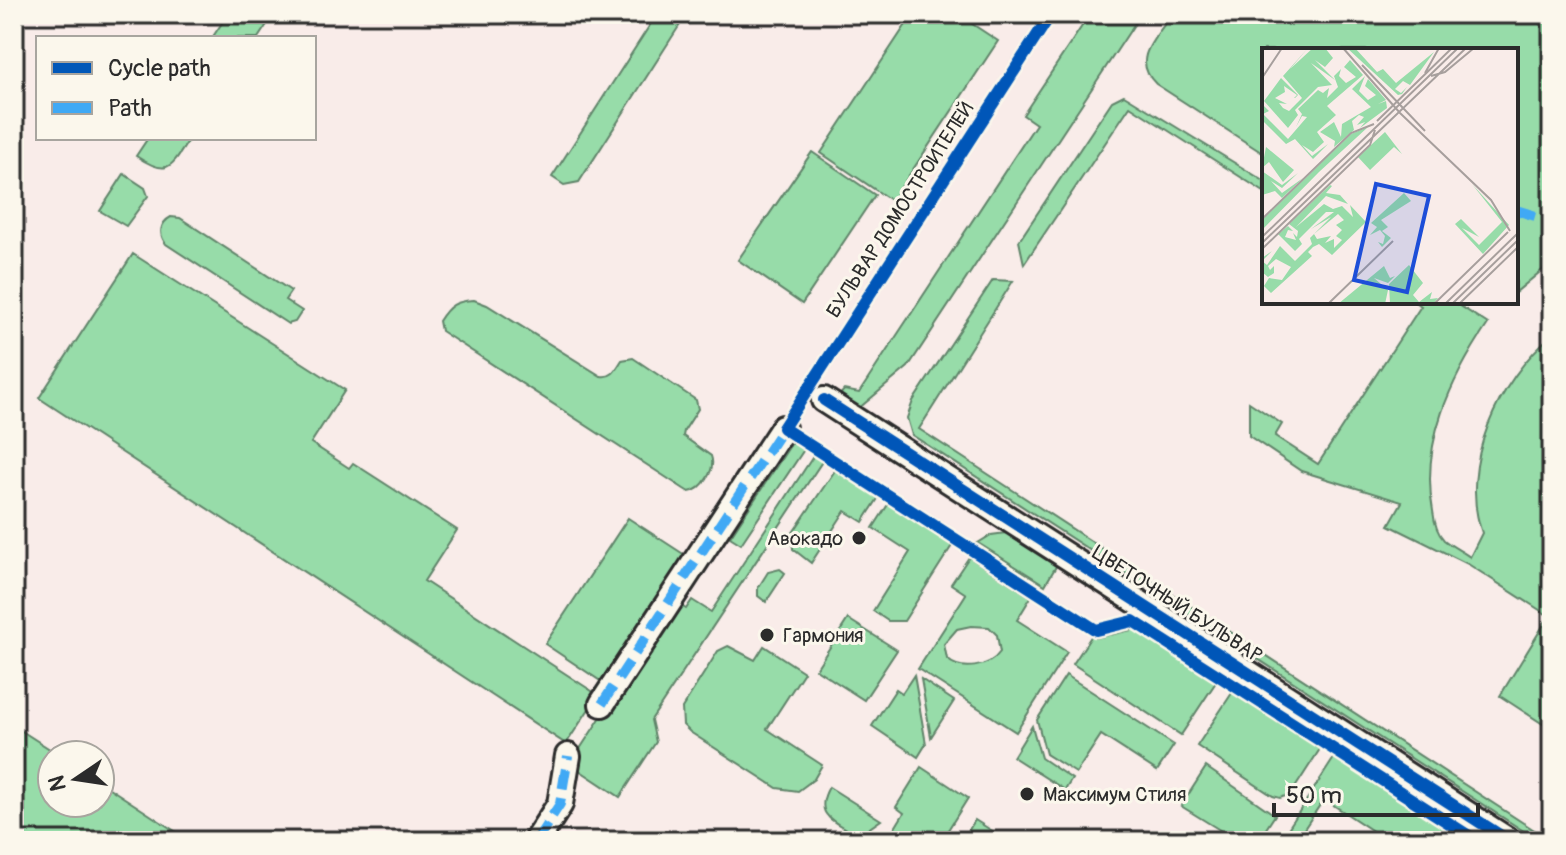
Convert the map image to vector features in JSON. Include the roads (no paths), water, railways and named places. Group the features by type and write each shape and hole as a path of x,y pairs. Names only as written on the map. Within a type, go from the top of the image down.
{"street":[{"name":"ЦВЕТОЧНЫЙ БУЛЬВАР","path":"824,400 1509,841"},
{"path":"602,704 783,428"},
{"path":"536,841 560,804 568,756"}],"place":[{"name":"Авокадо","path":"859,538"},
{"name":"Гармония","path":"767,635"},
{"name":"Максимум Стиля","path":"1027,794"}]}
